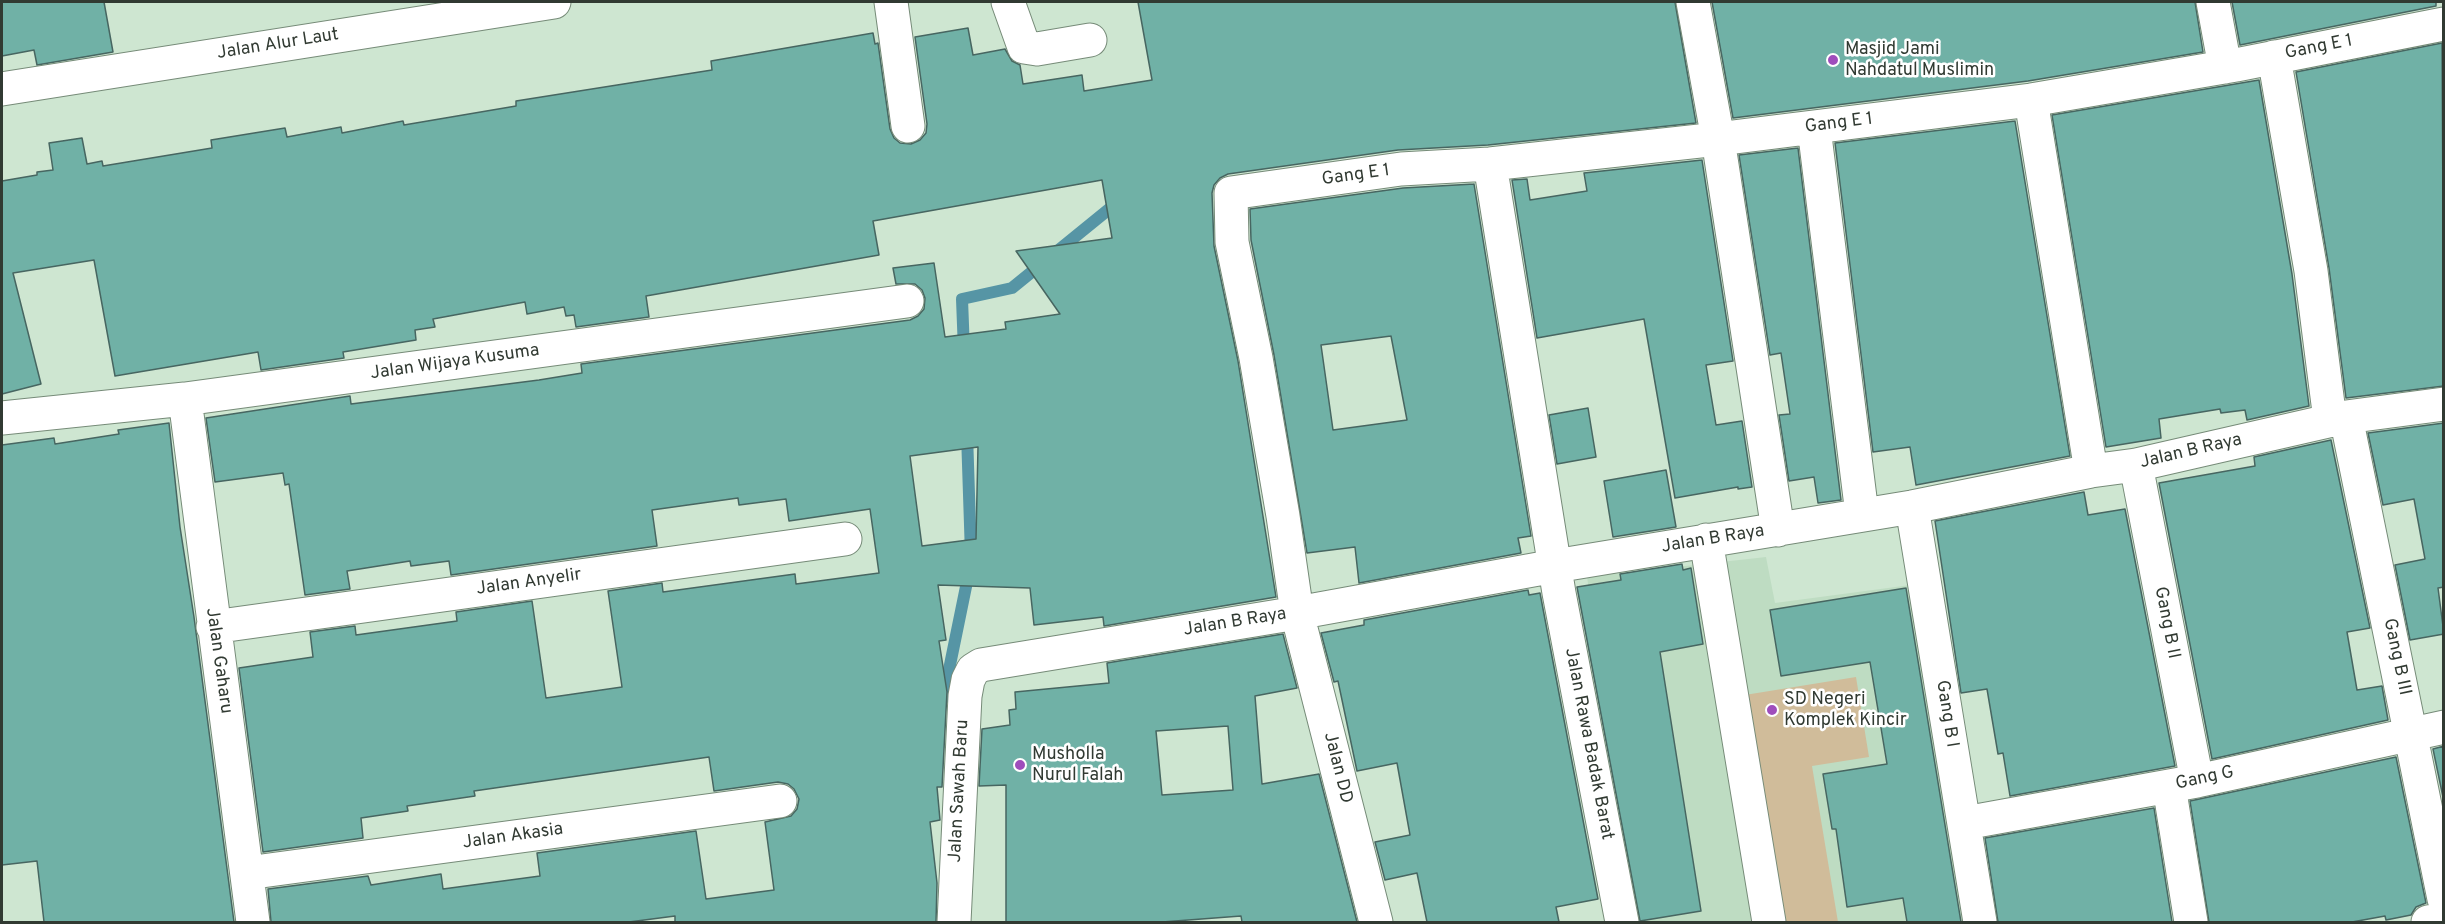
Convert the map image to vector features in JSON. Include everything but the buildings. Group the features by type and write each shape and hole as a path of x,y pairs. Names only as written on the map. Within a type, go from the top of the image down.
{"street":[{"name":"Jalan Alur Laut","path":"2,89 554,2"},
{"path":"891,2 908,126"},
{"path":"1008,2 1024,47 1037,48 1090,40"},
{"path":"1693,2 1718,139 1778,530"},
{"path":"2213,2 2225,66"},
{"name":"Gang E 1","path":"1231,193 1401,170 1491,164 1718,139 2031,100 2274,57 2427,18"},
{"name":"Gang B III","path":"2274,57 2338,418 2412,734 2444,899"},
{"path":"2031,100 2091,471"},
{"path":"1814,128 1862,514"},
{"name":"Jalan Rawa Badak Barat","path":"1491,164 1555,566 1622,922"},
{"name":"Jalan DD","path":"1231,193 1232,242 1256,357 1297,613 1376,922"},
{"name":"Jalan Wijaya Kusuma","path":"2,418 185,399 907,301"},
{"name":"Jalan Gaharu","path":"185,399 253,922"},
{"name":"Jalan B Raya","path":"981,665 1297,613 1706,540 1912,507 2091,471 2136,465 2338,418 2444,404"},
{"name":"Gang B II","path":"2136,465 2183,784 2191,922"},
{"name":"Gang B I","path":"1912,507 1980,922"},
{"name":"Jalan Anyelir","path":"213,627 845,539"},
{"path":"1706,540 1769,922"},
{"name":"Jalan Sawah Baru","path":"954,922 965,696 968,680 973,670 981,665"},
{"name":"Gang G","path":"1965,823 2183,784 2444,727"},
{"name":"Jalan Akasia","path":"247,873 780,801"},
{"path":"2428,922 2444,919"}],"shaded area":[{"name":"SD Negeri Komplek Kincir","path":"1766,557 1775,603 1918,584 1974,922 1641,922 1587,577"},
{"path":"1856,677 1869,757 1812,766 1838,922 1757,922 1720,699"}],"waterway":[{"path":"964,351 962,299 1012,288 1119,201"},
{"path":"967,434 971,555"},
{"path":"943,699 969,572"}],"place":[{"name":"Masjid Jami Nahdatul Muslimin","path":"1833,60"},
{"name":"SD Negeri Komplek Kincir","path":"1772,710"},
{"name":"Musholla Nurul Falah","path":"1020,765"}]}
